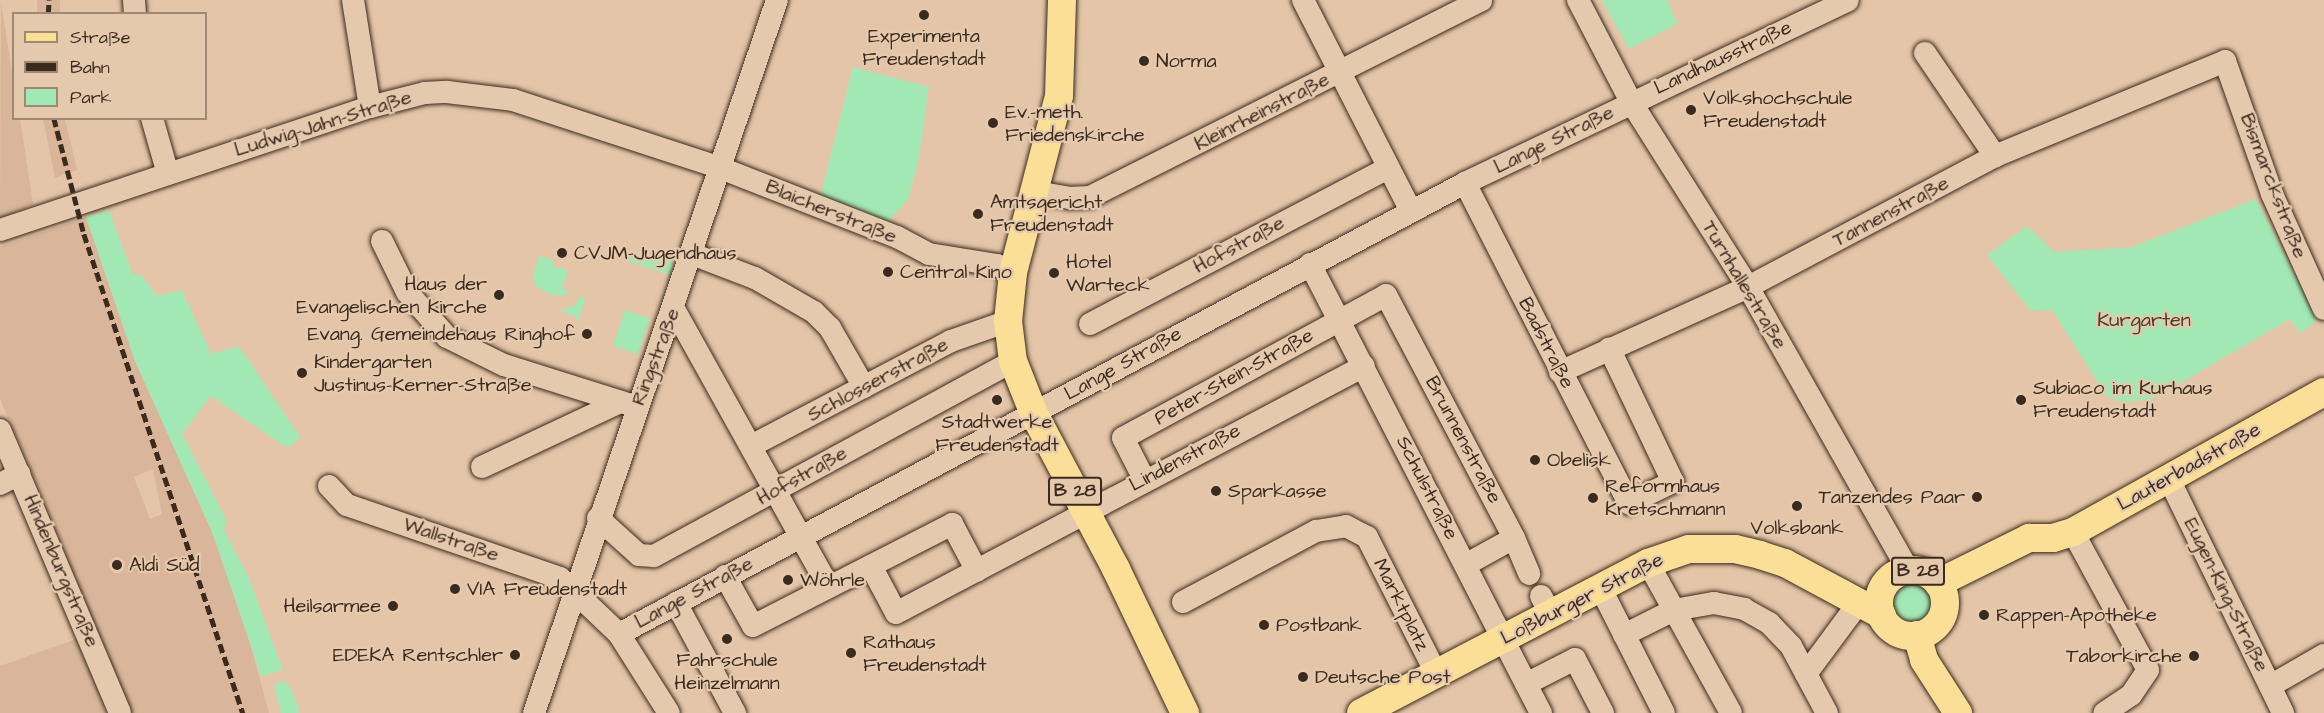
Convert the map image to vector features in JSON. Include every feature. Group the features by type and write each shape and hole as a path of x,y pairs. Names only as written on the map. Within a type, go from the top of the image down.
{"main road":[{"name":"B 28","path":"1062,0 1059,96 1036,192 1013,273 1008,321 1013,361 1034,414 1086,511 1185,713"},
{"name":"Lauterbadstraße","path":"1941,591 2028,538 2063,535 2324,392"},
{"name":"Loßburger Straße","path":"1361,713 1503,639 1545,605 1600,587 1648,562 1689,549 1734,549 1785,563 1869,610"},
{"name":"B 28","path":"1925,573 1941,591 1938,623 1917,635 1896,632 1869,610 1879,605 1897,577 1925,573"},
{"name":"Loßburger Straße","path":"1814,579 1870,589 1897,577"},
{"path":"1917,635 1924,660 1958,713"}],"street":[{"path":"353,0 370,107"},
{"name":"Ringstraße","path":"534,713 598,518 629,404 674,309 718,167 777,0"},
{"path":"1303,0 1411,212"},
{"name":"Kleinrheinstraße","path":"1036,192 1069,198 1090,197 1341,73 1480,0"},
{"name":"Turnhallestraße","path":"1578,0 1631,102 1748,287 1897,577"},
{"name":"Landhausstraße","path":"1631,102 1848,0"},
{"path":"1925,53 1995,156"},
{"name":"Tannenstraße","path":"1560,372 1748,287 1995,156 2085,116 2225,61"},
{"name":"Bismarckstraße","path":"2225,61 2272,194 2324,309"},
{"name":"Ludwig-Jahn-Straße","path":"0,230 370,107 425,93 473,93 513,100 718,167"},
{"name":"Lange Straße","path":"619,634 1034,414 1310,264 1465,183 1631,102"},
{"path":"153,120 168,174"},
{"name":"Blaicherstraße","path":"718,167 897,237 929,254 997,265 1013,273"},
{"name":"Hofstraße","path":"1090,324 1389,168"},
{"name":"Badstraße","path":"1465,183 1629,503 1673,482 1609,348"},
{"path":"382,242 407,292 441,334 493,361 629,404"},
{"path":"692,254 755,278 814,312 830,328 864,387"},
{"name":"Schulstraße","path":"1310,264 1467,564 1541,713"},
{"name":"Peter-Stein-Straße","path":"1144,479 1123,438 1386,295"},
{"name":"Brunnenstraße","path":"1386,295 1514,538 1529,574"},
{"path":"674,309 830,587"},
{"name":"Schlosserstraße","path":"751,446 951,341 1008,321"},
{"name":"Hofstraße","path":"598,518 645,558 777,490 1013,361"},
{"name":"Lindenstraße","path":"871,567 896,613 1144,479 1364,366"},
{"path":"482,467 629,404"},
{"name":"Hindenburgstraße","path":"0,430 10,479 120,713"},
{"name":"Eugen-King-Straße","path":"2168,477 2283,713"},
{"name":"Wallstraße","path":"329,486 348,505 560,578 619,634 669,713"},
{"path":"725,576 753,626 952,524 977,571"},
{"name":"Marktplatz","path":"1183,602 1316,531 1346,526 1367,537 1436,673"},
{"path":"2063,535 2114,605 2148,670 2131,695 2104,713"},
{"path":"1467,564 1514,538"},
{"path":"1648,562 1731,713"},
{"path":"1600,587 1664,713"},
{"path":"676,603 735,713"},
{"path":"1624,635 1674,610 1714,603 1744,609 1769,623 1791,646 1827,713"},
{"path":"1806,674 1869,610"},
{"path":"2270,686 2324,655"},
{"path":"1526,684 1575,659 1603,713"}],"shaded area":[{"path":"37,0 60,0 60,12 37,12"},
{"path":"1,2 12,73 12,120 20,120 33,204 0,220"},
{"path":"43,120 65,120 77,170 55,178"},
{"path":"86,217 135,361 212,532 239,603 269,713 128,713 48,510 0,399 0,247","holes":["153,469 162,514 150,519 134,477"]},
{"path":"79,638 106,713 0,713 0,666"}],"green space":[{"path":"1602,0 1667,0 1677,24 1629,49"},
{"path":"853,67 929,87 919,157 908,200 888,221 820,198"},
{"name":"Kurgarten","path":"2256,199 2318,320 2300,333 2290,319 2153,399 2123,402 2106,396 2053,311 2030,310 1987,255 2027,226 2054,252 2132,247"},
{"path":"109,210 133,275 140,274 157,296 182,290 211,354 239,346 300,437 289,447 281,444 211,396 182,434 226,519 224,530 249,578 283,670 261,676 212,532 135,361 86,217"},
{"path":"638,253 673,262 670,275 625,260 627,255"},
{"path":"540,255 553,260 552,265 568,271 562,289 570,292 564,296 549,294 535,286 533,272"},
{"path":"581,296 586,297 578,322 575,316 560,311 575,305"},
{"path":"625,310 650,318 638,354 613,346"},
{"path":"1911,580 1927,587 1934,603 1927,619 1911,626 1895,619 1888,603 1895,587"},
{"path":"284,681 289,684 300,713 281,713 274,685"}],"railway":[{"path":"48,12 49,0"},
{"path":"55,120 84,234 243,713"}],"place":[{"name":"Experimenta Freudenstadt","path":"924,15"},
{"name":"Norma","path":"1144,61"},
{"name":"Volkshochschule Freudenstadt","path":"1691,110"},
{"name":"Ev.-meth. Friedenskirche","path":"993,123"},
{"name":"Amtsgericht Freudenstadt","path":"978,214"},
{"name":"CVJM-Jugendhaus","path":"562,253"},
{"name":"Central Kino","path":"888,272"},
{"name":"Hotel Warteck","path":"1054,273"},
{"name":"Haus der Evangelischen Kirche","path":"499,295"},
{"name":"Evang. Gemeindehaus Ringhof","path":"587,334"},
{"name":"Kindergarten Justinus-Kerner-Straße","path":"302,373"},
{"name":"Stadtwerke Freudenstadt","path":"997,400"},
{"name":"Subiaco im Kurhaus Freudenstadt","path":"2021,400"},
{"name":"Obelisk","path":"1535,460"},
{"name":"Sparkasse","path":"1216,491"},
{"name":"Tanzendes Paar","path":"1977,497"},
{"name":"Reformhaus Kretschmann","path":"1593,498"},
{"name":"Volksbank","path":"1797,506"},
{"name":"Aldi Süd","path":"117,565"},
{"name":"Wöhrle","path":"788,580"},
{"name":"VIA Freudenstadt","path":"455,589"},
{"name":"Heilsarmee","path":"393,606"},
{"name":"Rappen-Apotheke","path":"1984,615"},
{"name":"Postbank","path":"1264,625"},
{"name":"Fahrschule Heinzelmann","path":"727,639"},
{"name":"Rathaus Freudenstadt","path":"851,653"},
{"name":"EDEKA Rentschler","path":"515,655"},
{"name":"Taborkirche","path":"2194,656"},
{"name":"Deutsche Post","path":"1303,677"}]}
